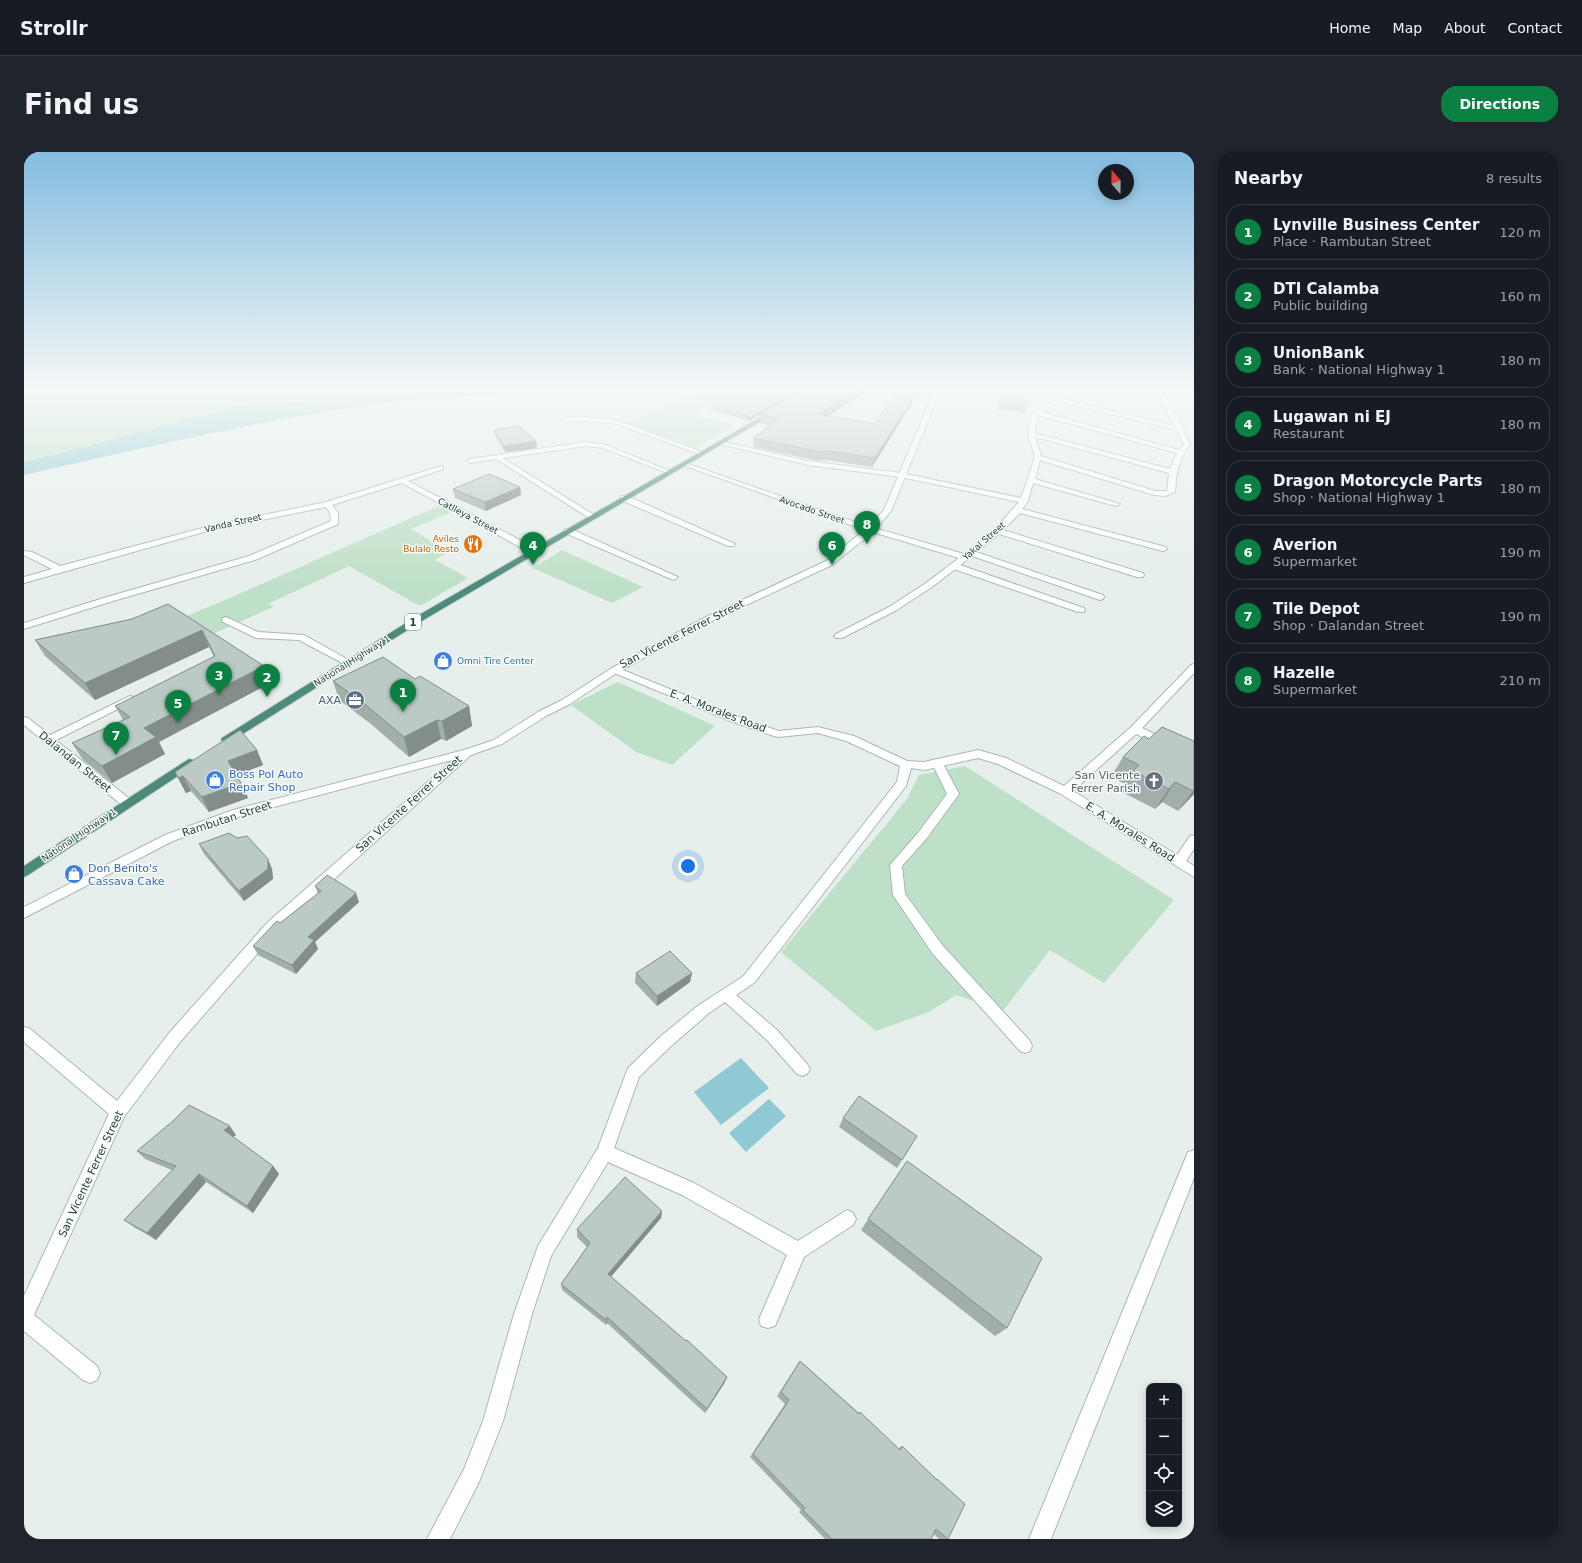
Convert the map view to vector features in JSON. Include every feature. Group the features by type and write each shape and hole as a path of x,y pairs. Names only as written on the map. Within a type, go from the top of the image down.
{"highway":[{"name":"National Highway 1","path":"221,743 422,617 699,454"},
{"name":"National Highway 1","path":"24,872 127,803 195,760"}],"street":[{"path":"470,461 519,454"},
{"path":"623,454 669,472"},
{"path":"767,454 808,463 901,475 1024,501"},
{"name":"San Vicente Ferrer Street","path":"24,1316 118,1112 175,1037 273,926 467,753 498,742 542,714 566,702 615,670 707,620 829,563 870,530 887,511 910,454"},
{"path":"1037,454 1038,457 1154,493 1165,494 1171,492 1172,472 1178,454"},
{"path":"1104,454 1172,472"},
{"path":"497,457 591,517"},
{"name":"Yakal Street","path":"839,636 892,609 954,566 998,532 1024,501 1038,457"},
{"name":"Avocado Street","path":"683,464 870,530 925,547 969,555 1100,597"},
{"name":"Vanda Street","path":"24,580 210,528 328,504 442,468"},
{"name":"Catlleya Street","path":"402,480 534,551"},
{"path":"1031,480 1116,504"},
{"path":"624,498 731,544"},
{"path":"24,626 110,599 252,558 335,522 334,513 328,504"},
{"path":"1018,510 1163,549"},
{"path":"568,531 674,577"},
{"path":"998,532 1140,575"},
{"path":"24,553 59,569"},
{"path":"954,566 1081,610"},
{"path":"226,620 256,635 301,637 348,663"},
{"path":"1065,791 1190,679 1194,668"},
{"name":"E. A. Morales Road","path":"615,670 737,720 778,734 818,730 850,738 890,758 906,764 924,766 978,754 1002,761 1065,791 1194,872"},
{"path":"48,740 139,695"},
{"name":"Dalandan Street","path":"24,720 127,803"},
{"path":"1135,729 1194,757"},
{"name":"Rambutan Street","path":"24,913 169,838 237,813 467,753"},
{"path":"938,763 953,794 922,836 896,865 899,895 938,950 1025,1046"},
{"path":"438,1539 472,1475 493,1421 523,1314 544,1252 605,1152 633,1073 704,1009 750,978 902,783 906,764"},
{"path":"1179,862 1194,839"},
{"path":"726,994 772,1035 802,1069"},
{"path":"24,1033 118,1112"},
{"path":"605,1152 688,1189 798,1251"},
{"path":"1040,1539 1194,1158"},
{"path":"768,1319 798,1251 848,1219"},
{"path":"24,1319 90,1373"}],"green space":[{"path":"24,454 57,454 24,462"},
{"path":"441,505 454,511 411,529 449,552 435,560 468,578 420,606 349,566 268,604 273,607 202,639 175,621 242,593"},
{"path":"562,550 643,587 612,603 533,568"},
{"path":"618,682 715,726 672,765 636,752 571,705"},
{"path":"965,766 1174,900 1104,983 1050,950 1003,1011 956,995 929,1012 876,1031 781,952 907,799 919,775"}],"water":[{"path":"57,454 118,454 24,475 24,462"},
{"path":"741,1058 769,1088 721,1125 694,1092"},
{"path":"769,1099 786,1116 746,1152 729,1133"}],"building":[{"path":"847,454 878,454 875,458"},
{"path":"489,474 520,487 485,502 453,489"},
{"path":"168,604 264,666 144,728 156,737 102,766 72,743 130,717 115,706 215,656 202,630 85,683 35,640 132,619"},
{"path":"383,657 415,679 420,676 469,706 442,721 437,720 404,737 366,705 333,681"},
{"path":"1162,727 1194,741 1193,791 1175,782 1169,789 1133,771 1139,765 1123,757 1144,736 1149,739"},
{"path":"240,730 257,750 228,761 241,783 202,797 183,776 178,778 175,772"},
{"path":"229,833 237,838 247,836 268,859 268,869 239,891 199,844"},
{"path":"327,875 356,893 308,937 314,940 292,965 253,946 277,921 280,923 321,891 315,886"},
{"path":"670,951 692,973 657,996 636,973"},
{"path":"859,1096 917,1136 902,1160 843,1118"},
{"path":"189,1105 230,1126 224,1130 273,1166 247,1206 199,1174 147,1233 124,1220 176,1166 137,1151 173,1121"},
{"path":"907,1161 1042,1258 1007,1328 868,1219"},
{"path":"625,1177 662,1211 608,1274 686,1341 687,1340 727,1377 707,1409 607,1317 606,1320 561,1284 590,1243 577,1229"},
{"path":"800,1361 859,1414 860,1412 900,1450 902,1446 937,1480 965,1504 948,1539 936,1529 931,1539 832,1539 803,1510 805,1508 753,1454 789,1400 781,1392"}],"place":[{"name":"Aviles Bulalo Resto","path":"473,544"},
{"name":"Hazelle","path":"867,544"},
{"name":"Lugawan ni EJ","path":"533,565"},
{"name":"Averion","path":"832,565"},
{"name":"Omni Tire Center","path":"443,661"},
{"name":"UnionBank","path":"219,695"},
{"name":"DTI Calamba","path":"267,697"},
{"name":"AXA","path":"355,700"},
{"name":"Lynville Business Center","path":"403,712"},
{"name":"Dragon Motorcycle Parts","path":"178,723"},
{"name":"Tile Depot","path":"116,755"},
{"name":"Boss Pol Auto Repair Shop","path":"215,780"},
{"name":"San Vicente Ferrer Parish","path":"1154,781"},
{"name":"Don Benito's Cassava Cake","path":"74,874"}]}
